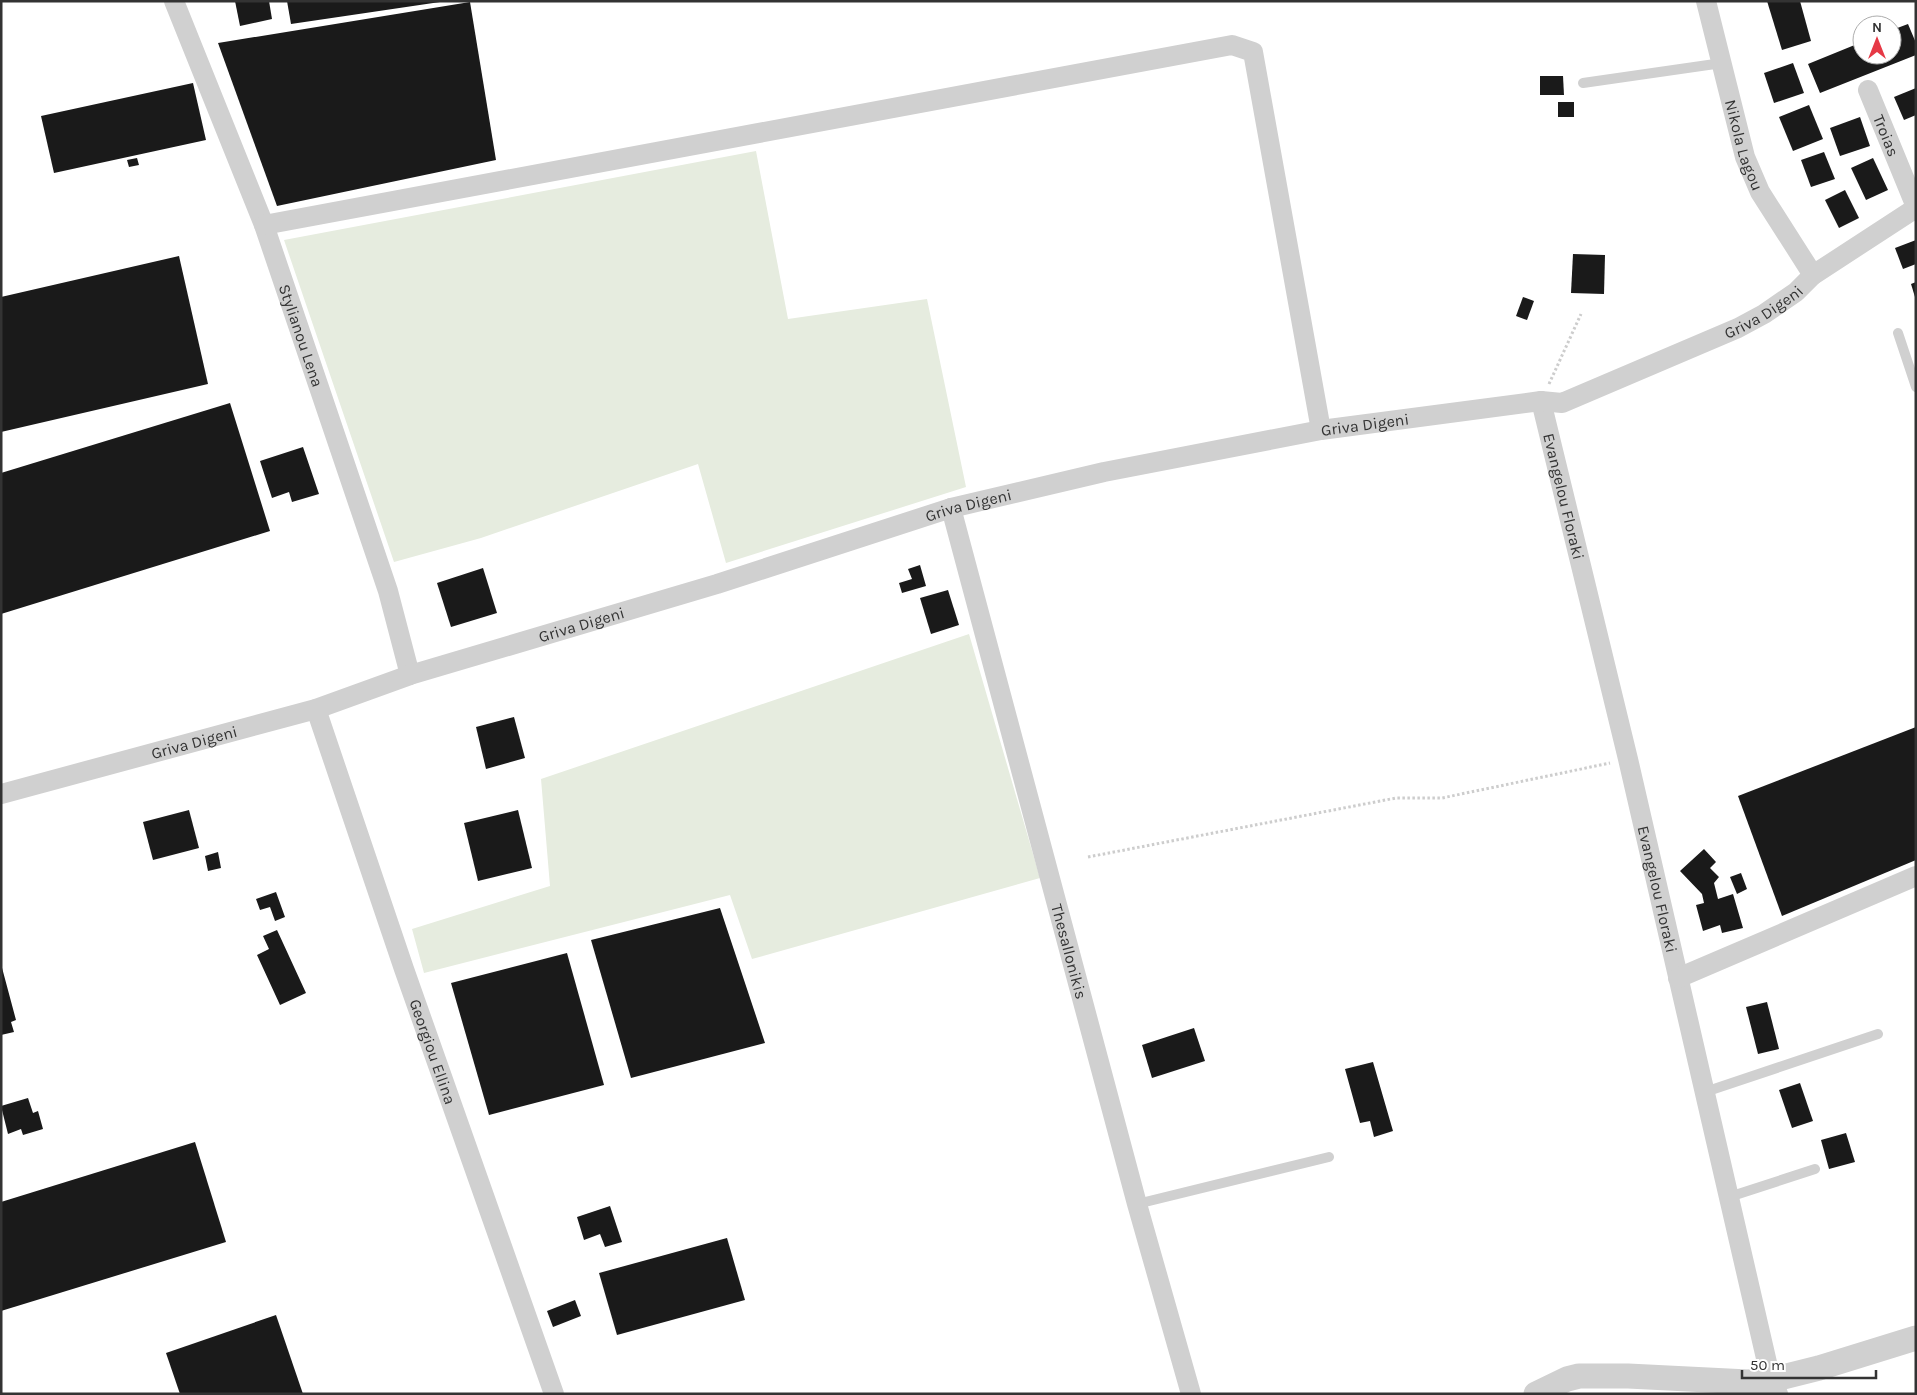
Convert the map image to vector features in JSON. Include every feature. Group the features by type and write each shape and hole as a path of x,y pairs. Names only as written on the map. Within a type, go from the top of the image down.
{"street":[{"name":"Stylianou Lena","path":"174,1 264,225 388,591 410,675"},
{"name":"Nikola Lagou","path":"1706,1 1745,156 1760,192 1812,275"},
{"path":"264,225 1232,45 1253,52 1321,430"},
{"name":"Troias","path":"1868,90 1916,208"},
{"name":"Griva Digeni","path":"1,794 316,709 410,675 717,584 951,508 1104,472 1321,430 1541,401 1562,403 1738,328 1764,314 1796,292 1812,275 1916,208"},
{"name":"Evangelou Floraki","path":"1541,401 1628,759 1774,1387"},
{"name":"Thesallonikis","path":"951,508 1137,1204 1191,1394"},
{"name":"Georgiou Ellina","path":"316,709 404,969 554,1394"},
{"path":"1678,978 1916,876"},
{"path":"1536,1394 1567,1379 1579,1376 1628,1376 1748,1382 1774,1387 1819,1368 1916,1338"}],"lane":[{"path":"1583,83 1722,63"},
{"path":"1898,333 1916,387"},
{"path":"1704,1092 1878,1034"},
{"path":"1137,1204 1329,1157"},
{"path":"1729,1198 1815,1169"}],"path":[{"path":"1541,401 1581,314"},
{"path":"1088,857 1396,798 1442,798 1628,759"}],"shaded area":[{"path":"756,151 788,319 927,299 966,487 726,563 698,464 481,538 394,562 284,240"},
{"path":"969,634 1040,878 752,959 730,895 424,973 412,929 550,886 541,779"}],"building":[{"path":"235,1 269,1 272,19 240,26"},
{"path":"287,1 440,1 440,2 291,24"},
{"path":"1767,1 1800,1 1811,41 1782,50"},
{"path":"470,2 496,160 277,206 218,43"},
{"path":"1908,24 1916,43 1916,55 1902,61 1902,26"},
{"path":"1852,46 1852,65 1891,65 1820,93 1808,64"},
{"path":"1793,63 1804,93 1774,103 1764,73"},
{"path":"1540,76 1563,76 1564,95 1540,95"},
{"path":"193,83 206,140 54,173 41,116"},
{"path":"1916,88 1916,115 1904,120 1894,97"},
{"path":"1558,102 1574,102 1574,117 1558,117"},
{"path":"1809,105 1823,139 1793,151 1779,117"},
{"path":"1860,117 1870,146 1840,156 1830,128"},
{"path":"1824,152 1835,179 1811,187 1801,160"},
{"path":"137,158 139,165 129,167 127,160"},
{"path":"1873,158 1888,190 1866,200 1851,168"},
{"path":"1845,190 1859,218 1839,228 1825,200"},
{"path":"1916,240 1916,264 1903,269 1895,248"},
{"path":"1573,254 1605,255 1604,294 1571,293"},
{"path":"179,256 208,384 1,432 1,297"},
{"path":"1916,282 1916,297 1915,297 1911,284"},
{"path":"1523,297 1534,301 1527,320 1516,316"},
{"path":"230,403 270,531 1,614 1,473"},
{"path":"303,447 319,494 292,502 289,492 272,498 260,461"},
{"path":"920,565 926,586 902,593 899,583 912,579 908,569"},
{"path":"483,568 497,613 451,627 437,583"},
{"path":"948,590 959,625 931,634 920,598"},
{"path":"514,717 525,758 486,769 476,727"},
{"path":"1916,727 1916,860 1782,916 1738,796"},
{"path":"189,810 199,848 153,860 143,822"},
{"path":"518,810 532,868 478,881 464,823"},
{"path":"1704,849 1716,862 1710,868 1719,877 1714,883 1718,899 1733,894 1743,928 1722,933 1720,925 1703,931 1696,905 1704,903 1702,894 1680,871"},
{"path":"218,852 221,868 208,871 205,856"},
{"path":"1741,873 1747,889 1737,894 1730,877"},
{"path":"276,892 285,917 275,921 270,907 260,910 256,899"},
{"path":"720,908 765,1043 631,1078 591,940"},
{"path":"277,930 306,993 280,1005 257,955 269,949 263,936"},
{"path":"567,953 604,1085 489,1115 451,983"},
{"path":"1,964 16,1020 11,1022 14,1032 1,1035"},
{"path":"1767,1002 1779,1049 1758,1054 1746,1007"},
{"path":"1194,1028 1205,1061 1152,1078 1142,1045"},
{"path":"1373,1062 1393,1131 1374,1137 1370,1121 1360,1123 1345,1069"},
{"path":"1800,1083 1813,1121 1792,1128 1779,1090"},
{"path":"28,1098 33,1113 38,1111 43,1129 23,1135 21,1129 8,1134 1,1106"},
{"path":"1846,1133 1855,1162 1829,1169 1821,1140"},
{"path":"195,1142 226,1242 1,1311 1,1202"},
{"path":"610,1206 622,1242 605,1247 600,1234 584,1240 577,1217"},
{"path":"727,1238 745,1300 617,1335 599,1273"},
{"path":"575,1300 581,1316 553,1327 547,1311"},
{"path":"276,1315 303,1394 180,1394 166,1353"}]}
